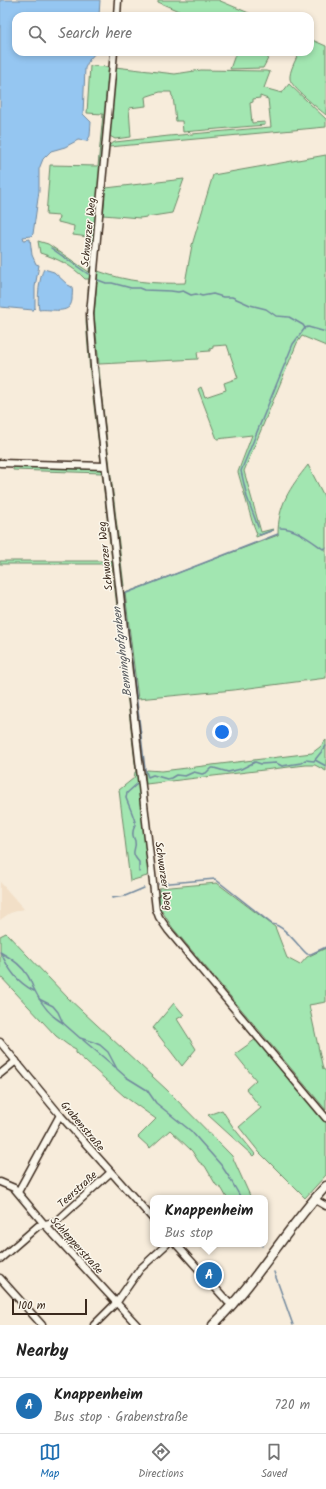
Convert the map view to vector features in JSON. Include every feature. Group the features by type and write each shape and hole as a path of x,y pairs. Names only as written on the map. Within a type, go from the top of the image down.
{"main road":[{"path":"213,1325 233,1305 314,1199 326,1186"}],"street":[{"path":"117,12 118,0"},
{"name":"Schwarzer Weg","path":"114,56 90,314 105,466 156,909 159,917 168,930 326,1118"},
{"path":"0,464 105,466"},
{"name":"Grabenstraße","path":"0,1042 60,1115 150,1217"},
{"path":"0,1074 16,1061"},
{"path":"18,1192 60,1115"},
{"name":"Teerstraße","path":"0,1259 38,1226 57,1221 110,1173"},
{"name":"Schlepperstraße","path":"0,1182 14,1188 18,1192 45,1225 137,1325"},
{"path":"314,1199 326,1206"},
{"path":"94,1325 117,1302 140,1269 164,1247"},
{"path":"179,1247 228,1302 233,1305"},
{"path":"0,1278 42,1325"}],"shaded area":[{"path":"0,882 24,909 10,913 0,920"}],"green space":[{"path":"158,0 218,0 246,12 181,12 158,2"},
{"path":"314,41 326,46 326,115 292,83 290,76 297,56 314,56"},
{"path":"235,56 269,56 263,68 230,69"},
{"path":"90,66 110,67 94,244 88,244 88,237 73,235 74,226 58,222 59,216 46,215 50,165 98,166 103,114 87,113"},
{"path":"115,67 175,74 201,70 270,72 264,88 282,93 289,84 326,119 326,127 109,147 109,145 115,142 271,127 268,99 260,96 260,98 253,99 253,102 250,103 252,123 265,122 265,125 183,132 182,121 176,121 171,92 160,92 145,97 146,106 129,108 131,137 115,139 108,135"},
{"path":"326,155 326,346 302,336 297,343 244,471 261,532 274,530 256,537 257,534 238,472 252,435 217,439 198,389 201,387 205,397 226,390 224,383 238,378 227,345 213,346 210,351 197,352 198,359 99,364 94,314 98,271 120,278 141,282 185,283 192,245 213,175"},
{"path":"184,179 172,213 140,218 103,215 106,188"},
{"path":"38,241 48,244 89,272 91,249 94,250 88,313 103,461 101,464 0,462 0,460 101,463 90,373 86,321 89,279 85,279 64,263 40,253"},
{"path":"99,367 124,586 121,586 97,368"},
{"path":"308,465 326,500 326,678 234,690 138,699 125,593 278,535 282,506 295,482"},
{"path":"13,466 104,469 150,867 147,876 130,881 119,790 134,778 136,772 112,564 0,564 0,561 112,561 102,473 13,470"},
{"path":"326,740 326,771 315,765 306,765 146,784 145,773 147,770 162,771 312,753"},
{"path":"217,883 275,927 287,958 300,965 307,957 326,948 326,1002 309,1005 323,1069 326,1071 326,1110 172,927 160,908 159,888"},
{"path":"6,933 68,998 167,1090 232,1156 250,1195 225,1195 222,1189 216,1185 205,1166 199,1162 192,1151 170,1130 150,1148 138,1137 156,1119 124,1096 76,1053 76,1049 56,1036 0,976 0,936"},
{"path":"174,1003 184,1015 177,1019 196,1049 182,1066 153,1028"},
{"path":"256,1039 326,1122 326,1175 305,1198 259,1152 239,1127 261,1108 246,1089 256,1080 235,1054"},
{"path":"222,1110 233,1127 255,1154 253,1156 208,1115"}],"water":[{"path":"0,0 100,0 99,12 12,12 12,56 92,56 85,68 83,114 91,122 90,136 87,141 78,140 65,147 51,151 43,159 39,169 39,191 33,234 31,236 23,237 24,240 30,239 32,255 36,264 39,265 35,287 35,308 33,310 0,307"},
{"path":"44,269 54,272 72,287 72,300 68,308 64,310 39,310 39,289"}],"waterway":[{"path":"51,248 88,274"},
{"path":"98,280 106,283 144,290 183,291 191,295 196,294 202,296 213,294 223,297 232,297 250,305 266,309 276,316 289,317 303,325 305,328 308,327 326,332"},
{"name":"Benninghofgraben","path":"258,527 247,497 241,471 293,344 305,328"},
{"name":"Benninghofgraben","path":"280,528 297,532 323,549 326,548"},
{"name":"Benninghofgraben","path":"259,534 260,535 273,530"},
{"name":"Benninghofgraben","path":"278,534 124,594 145,769 148,777 153,775 167,779 176,775 185,776 194,772 202,774 206,773 211,768 228,772 241,769 255,762 261,764 276,763 282,766 301,763 305,760 314,761 326,746"},
{"path":"315,760 326,766"},
{"path":"137,784 127,793 126,798 135,822 133,829 135,841 134,855 139,862 139,872"},
{"path":"159,884 215,879 272,924 277,925 286,932 307,954 311,954 326,947"},
{"path":"112,898 125,896 144,888"},
{"path":"0,952 23,968 44,1005 54,1017 63,1023"},
{"path":"1,953 7,965 18,980 34,991"},
{"path":"39,999 53,1006 58,1012 63,1023 80,1038 100,1045 108,1052 117,1069 126,1077 147,1090 156,1103 191,1131 221,1165 239,1195"},
{"path":"83,1040 115,1067"},
{"path":"274,1272 293,1325"}],"place":[{"name":"Knappenheim","path":"209,1275"}]}
